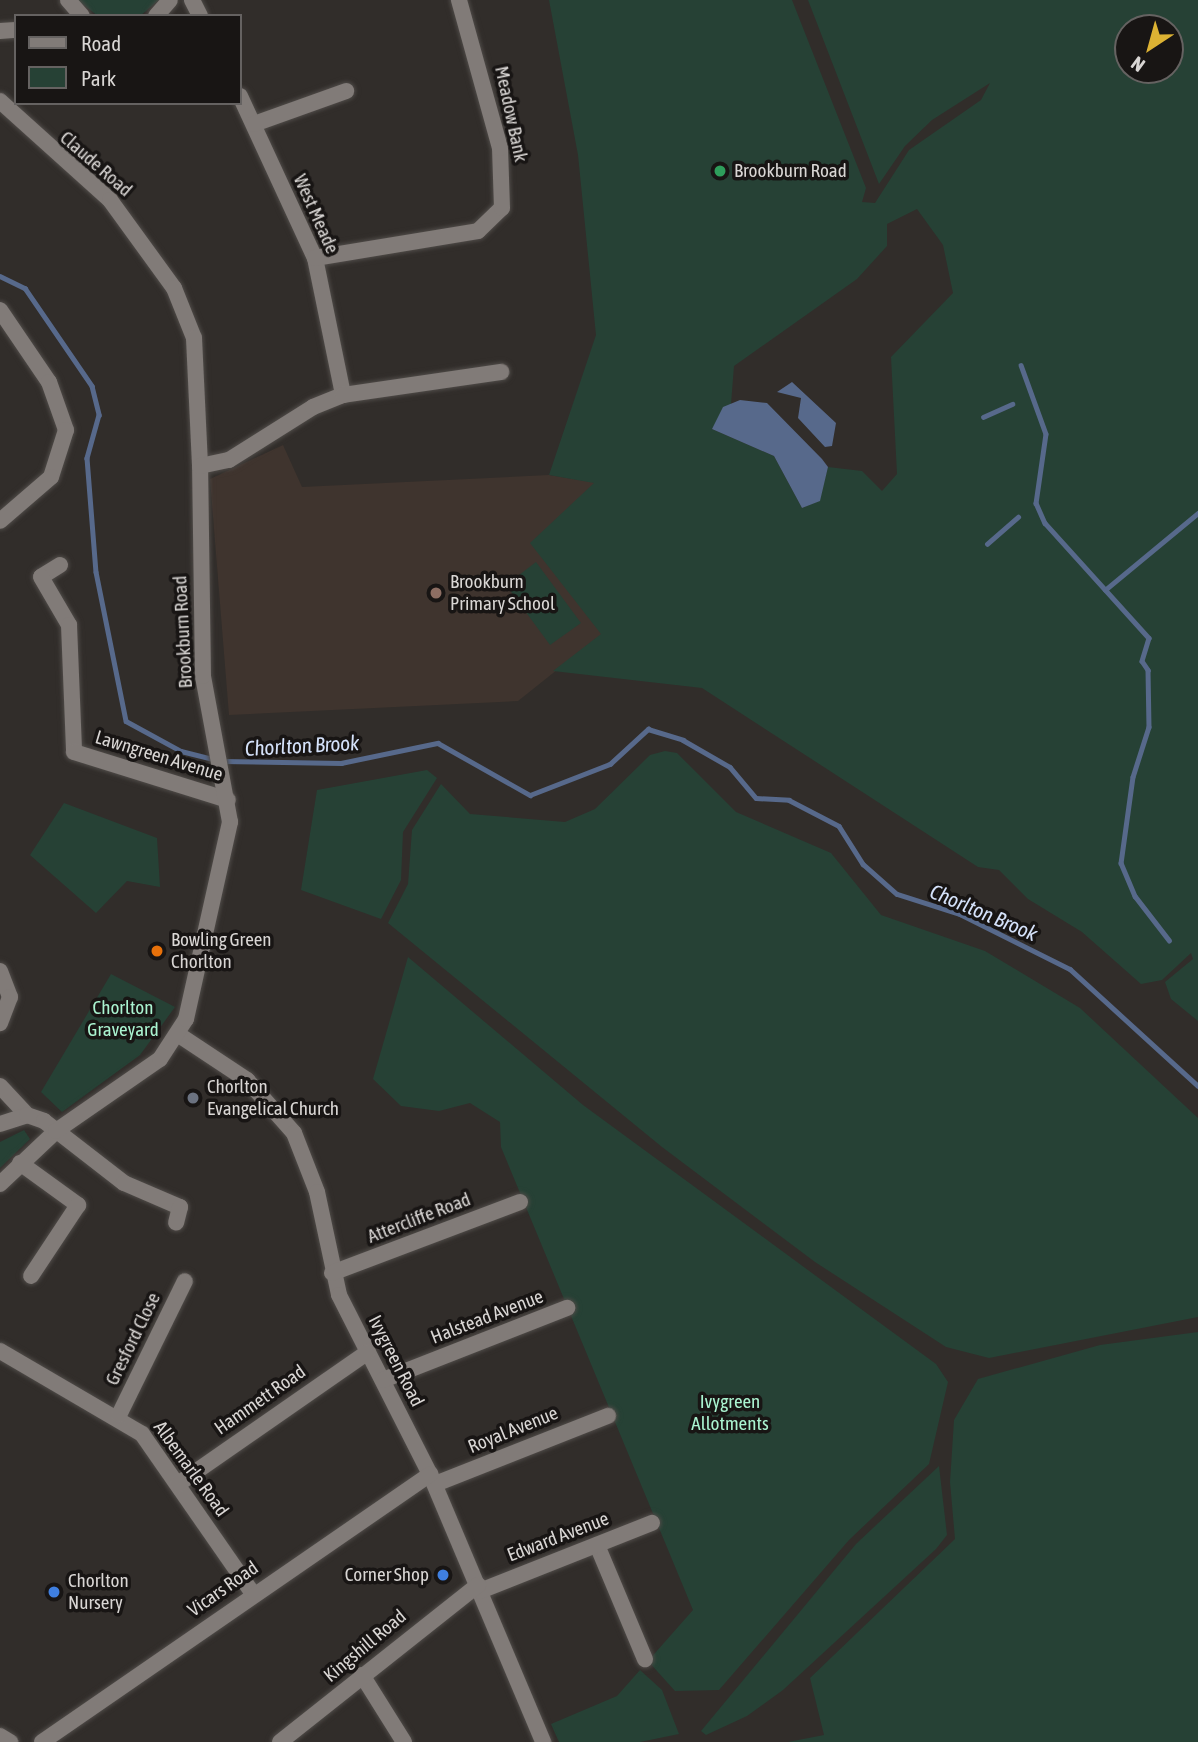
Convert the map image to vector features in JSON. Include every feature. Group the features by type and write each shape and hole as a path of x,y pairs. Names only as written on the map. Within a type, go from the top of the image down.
{"street":[{"path":"68,0 80,14"},
{"path":"158,14 170,0"},
{"name":"Meadow Bank","path":"315,258 478,231 502,208 500,148 459,0"},
{"path":"254,124 346,90"},
{"name":"West Meade","path":"242,100 315,258 343,396"},
{"name":"Claude Road","path":"0,101 110,200 174,288 194,338 200,466"},
{"path":"0,310 49,382 66,430 51,477 0,521"},
{"path":"200,466 229,460 313,407 343,396 501,372"},
{"name":"Brookburn Road","path":"0,1184 56,1132 148,1069 179,1035 226,854 228,800 201,652 200,466"},
{"name":"Lawngreen Avenue","path":"60,565 41,577 69,625 74,752 228,800"},
{"path":"0,971 10,997 0,1023"},
{"name":"Ivygreen Road","path":"179,1035 247,1080 294,1132 317,1192 332,1273 368,1352 432,1479 543,1742"},
{"path":"0,1086 27,1115 56,1132 124,1183 180,1208 176,1223"},
{"path":"0,1124 27,1115"},
{"path":"20,1163 78,1205 31,1276"},
{"name":"Attercliffe Road","path":"332,1273 520,1202"},
{"name":"Gresford Close","path":"119,1415 185,1281"},
{"name":"Halstead Avenue","path":"383,1380 568,1308"},
{"name":"Albemarle Road","path":"0,1351 119,1415 142,1434 253,1594"},
{"name":"Hammett Road","path":"178,1484 368,1352"},
{"name":"Royal Avenue","path":"432,1479 608,1416"},
{"name":"Vicars Road","path":"42,1742 253,1594 432,1479"},
{"name":"Edward Avenue","path":"479,1588 652,1524"},
{"path":"597,1545 645,1659"},
{"name":"Kingshill Road","path":"280,1742 362,1675 479,1588"},
{"path":"362,1675 404,1742"},
{"path":"0,1736 10,1742"}],"shaded area":[{"name":"Brookburn Primary School","path":"283,445 302,487 549,475 671,495 704,553 518,701 229,715 210,479"}],"green space":[{"path":"77,0 159,0 142,14 95,14"},
{"path":"549,0 792,0 866,188 862,202 875,203 909,150 981,100 990,83 932,120 905,146 879,184 808,0 1198,0 1198,1021 1171,999 1165,982 1193,959 1191,953 1162,980 1141,984 1082,932 1028,899 999,870 978,867 702,688 553,671 601,634 530,543 594,483 549,475 596,335 578,155","holes":["917,209 943,245 953,293 891,357 897,474 882,491 862,471 828,467 819,501 802,508 774,456 712,429 731,404 734,366 857,279 887,246 887,224"]},
{"path":"536,562 581,623 550,645 506,585"},
{"path":"665,751 677,753 736,812 831,853 881,915 985,951 1080,1008 1198,1118 1198,1317 989,1358 946,1347 815,1262 662,1147 388,923 408,884 412,830 441,784 470,814 565,822 595,809 650,755"},
{"path":"427,770 437,778 403,832 401,880 381,919 301,890 317,790"},
{"path":"64,803 157,838 160,887 127,881 96,913 30,855"},
{"name":"Ivygreen Allotments","path":"408,957 583,1105 936,1364 948,1382 929,1464 849,1540 719,1690 675,1691 648,1661 693,1610 501,1147 500,1122 470,1103 439,1111 401,1106 373,1079"},
{"name":"Chorlton Graveyard","path":"111,974 175,1007 140,1055 62,1112 41,1092"},
{"path":"24,1130 30,1139 0,1168 0,1142"},
{"path":"1198,1332 1198,1742 788,1742 824,1735 810,1678 955,1539 950,1482 954,1420 978,1379 1100,1345"},
{"path":"939,1466 947,1535 936,1549 783,1690 747,1716 706,1735 701,1731 856,1544"},
{"path":"640,1670 662,1690 679,1734 640,1742 559,1742 551,1724 617,1696"}],"water":[{"path":"792,382 836,423 832,446 825,447 798,418 801,398 777,392"},
{"path":"740,400 767,403 822,459 828,467 820,501 802,508 774,456 712,429 723,407"}],"waterway":[{"name":"Chorlton Brook","path":"0,276 25,288 92,386 99,415 87,458 96,572 126,721 181,751 213,759"},
{"path":"1021,365 1046,434 1036,503 1045,523 1149,638 1142,661 1148,670 1149,727 1133,777 1121,863 1135,896 1169,940"},
{"path":"983,417 1012,404"},
{"path":"1105,590 1198,513"},
{"path":"987,544 1018,517"},
{"name":"Chorlton Brook","path":"221,761 341,763 438,743 530,795 610,764 648,729 683,740 730,767 756,798 789,800 839,826 863,864 897,894 960,914 1070,969 1198,1086"}],"place":[{"name":"Brookburn Road","path":"720,171"},
{"name":"Brookburn Primary School","path":"436,593"},
{"name":"Bowling Green Chorlton","path":"157,951"},
{"name":"Chorlton Evangelical Church","path":"193,1098"},
{"name":"Corner Shop","path":"443,1575"},
{"name":"Chorlton Nursery","path":"54,1592"}]}
